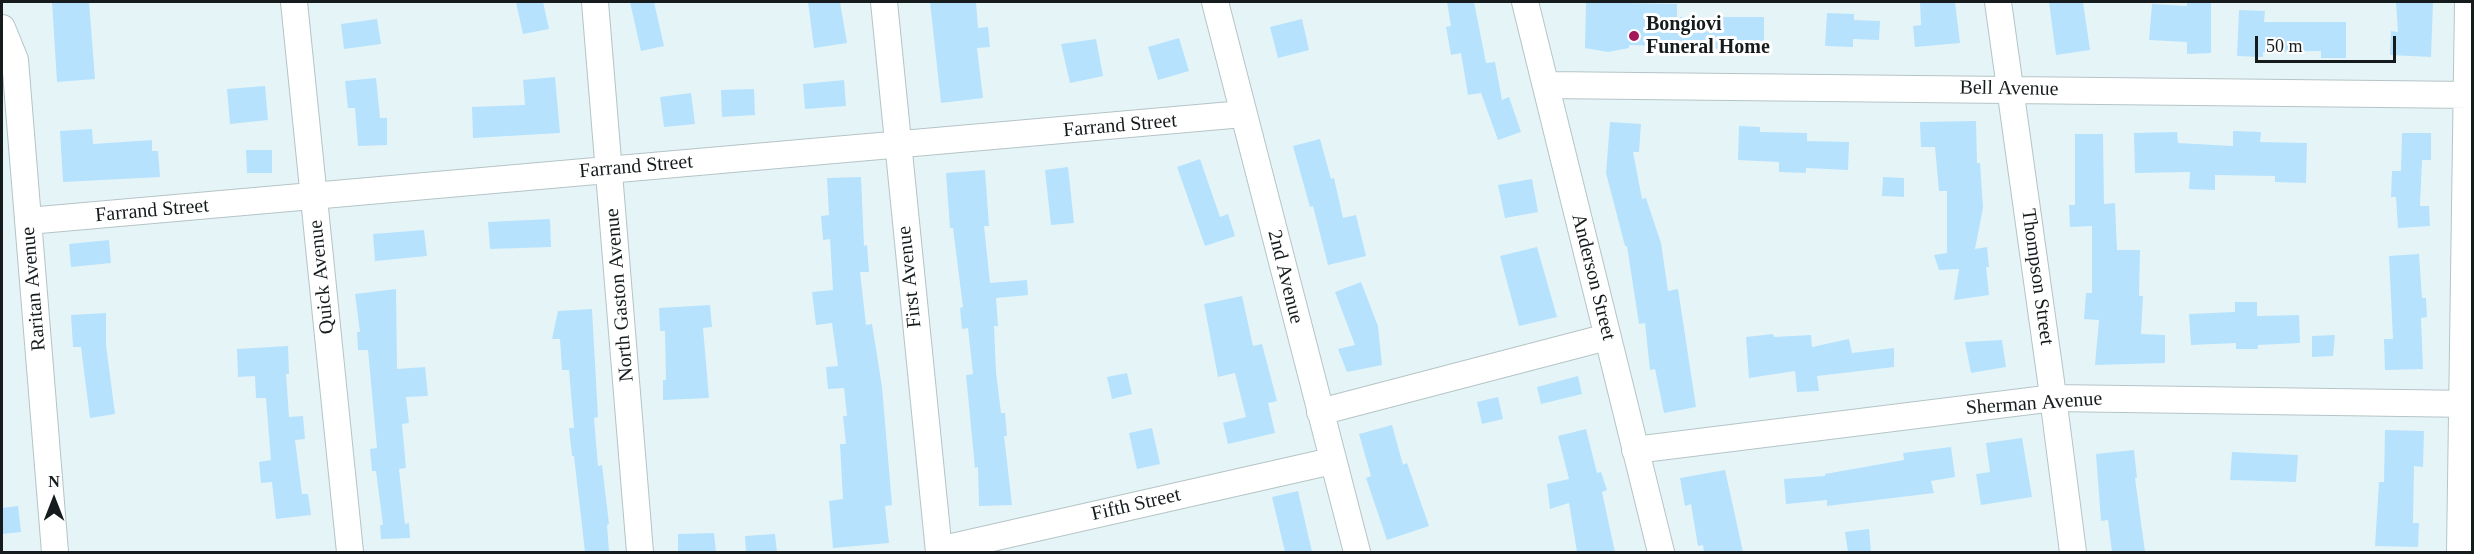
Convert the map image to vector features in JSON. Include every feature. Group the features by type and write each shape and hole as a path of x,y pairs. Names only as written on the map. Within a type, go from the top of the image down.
{"street":[{"name":"Quick Avenue","path":"294,2 350,552"},
{"name":"North Gaston Avenue","path":"595,2 640,552"},
{"name":"First Avenue","path":"884,2 939,551"},
{"name":"2nd Avenue","path":"1215,2 1357,552"},
{"name":"Anderson Street","path":"1525,2 1660,552"},
{"name":"Thompson Street","path":"1998,2 2054,398 2073,552"},
{"path":"2460,552 2467,404 2470,95 2468,2"},
{"name":"Raritan Avenue","path":"2,28 28,221 55,552"},
{"name":"Bell Avenue","path":"1546,85 2010,88 2470,95"},
{"name":"Farrand Street","path":"28,221 610,169 897,147 1243,114"},
{"path":"1320,412 1607,337"},
{"name":"Sherman Avenue","path":"1635,450 2054,398 2467,404"},
{"name":"Fifth Street","path":"939,551 1332,461"}],"building":[{"path":"52,2 89,2 95,79 57,82"},
{"path":"516,2 543,2 549,29 523,34"},
{"path":"630,2 654,2 664,46 641,51"},
{"path":"808,2 840,2 847,43 814,48"},
{"path":"930,2 976,2 978,28 988,27 990,47 977,48 983,98 941,103"},
{"path":"1447,2 1474,2 1486,63 1495,62 1502,100 1509,97 1521,132 1498,140 1481,93 1468,95 1461,53 1451,55 1446,27 1451,26"},
{"name":"Bongiovi Funeral Home","path":"1586,2 1677,4 1677,17 1764,17 1764,48 1690,49 1691,47 1629,45 1629,48 1608,52 1585,48"},
{"path":"1920,2 1955,2 1960,43 1915,47 1913,26 1921,25"},
{"path":"2049,2 2083,2 2090,50 2056,55"},
{"path":"2396,2 2433,2 2431,57 2390,55 2391,31 2398,32"},
{"path":"2187,3 2211,3 2211,53 2187,54 2187,42 2149,40 2152,4 2187,6"},
{"path":"2239,10 2265,11 2264,22 2346,22 2346,58 2321,58 2321,51 2263,52 2263,57 2237,56"},
{"path":"1827,13 1854,14 1854,20 1880,21 1879,40 1853,39 1853,47 1825,46"},
{"path":"377,19 381,44 344,49 341,24"},
{"path":"1302,19 1309,50 1278,58 1270,27"},
{"path":"1179,38 1189,71 1158,80 1148,47"},
{"path":"1096,39 1103,76 1070,83 1061,44"},
{"path":"555,77 560,133 473,138 472,107 525,105 523,80"},
{"path":"376,78 380,118 387,118 387,145 358,146 355,108 348,108 345,81"},
{"path":"844,80 846,106 805,109 803,84"},
{"path":"265,86 268,120 230,124 227,89"},
{"path":"754,89 755,115 722,117 721,90"},
{"path":"691,93 695,124 664,127 660,97"},
{"path":"1976,121 1977,163 1980,163 1983,208 1975,249 1987,247 1989,267 1986,267 1989,295 1954,300 1959,269 1939,270 1934,255 1947,253 1947,191 1939,191 1935,147 1921,147 1920,122"},
{"path":"1610,122 1641,124 1639,152 1633,152 1642,199 1646,198 1661,243 1668,291 1678,289 1696,407 1664,413 1655,369 1650,370 1645,323 1639,324 1627,246 1625,246 1606,173"},
{"path":"1739,126 1760,127 1760,132 1807,133 1807,141 1849,142 1848,170 1806,168 1806,173 1779,172 1779,162 1738,160"},
{"path":"92,129 93,144 152,140 152,151 158,151 160,177 63,182 60,131"},
{"path":"2233,131 2261,132 2260,142 2307,143 2306,183 2275,182 2275,176 2215,175 2215,190 2189,189 2190,172 2135,173 2134,133 2177,132 2178,143 2233,146"},
{"path":"2402,133 2431,133 2431,160 2422,160 2420,206 2429,206 2430,226 2398,228 2396,197 2391,197 2392,171 2401,171"},
{"path":"2075,134 2103,134 2104,204 2115,203 2117,250 2140,250 2139,296 2143,296 2141,334 2165,335 2165,363 2095,365 2099,320 2084,319 2086,293 2092,293 2092,226 2070,227 2069,205 2075,205"},
{"path":"1320,139 1331,179 1334,178 1343,218 1356,215 1366,256 1328,265 1313,206 1310,207 1293,146"},
{"path":"246,150 272,150 272,173 247,173"},
{"path":"1200,159 1220,217 1228,214 1235,236 1205,246 1177,167"},
{"path":"1068,167 1074,223 1051,225 1045,170"},
{"path":"985,170 989,226 984,226 990,283 1027,280 1028,295 996,298 998,326 994,326 996,372 1001,413 1005,413 1007,436 1004,436 1012,505 979,506 978,467 975,468 966,375 973,374 968,328 962,329 960,308 963,307 953,228 950,228 946,173"},
{"path":"861,177 864,246 867,245 869,272 860,272 866,325 872,324 882,387 892,505 885,506 889,543 833,548 829,501 843,499 840,444 846,444 843,416 847,416 844,388 828,389 826,367 838,366 832,323 816,325 812,292 833,290 830,239 823,240 821,216 829,215 827,178"},
{"path":"1883,177 1904,178 1904,197 1882,196"},
{"path":"1532,179 1538,212 1505,218 1498,185"},
{"path":"550,219 551,247 490,249 488,222"},
{"path":"424,230 427,256 375,261 373,234"},
{"path":"109,240 111,263 71,267 69,244"},
{"path":"1537,247 1557,317 1519,326 1500,256"},
{"path":"2419,254 2422,298 2426,298 2427,317 2421,318 2423,369 2385,370 2384,339 2393,339 2389,256"},
{"path":"1361,282 1378,326 1382,365 1347,372 1338,349 1355,345 1335,292"},
{"path":"396,289 397,369 425,367 428,396 406,397 409,423 402,424 406,468 399,469 405,524 409,523 410,538 381,539 380,525 383,525 376,471 372,471 370,449 377,448 368,350 358,350 357,332 360,332 355,294"},
{"path":"1242,296 1253,346 1262,344 1277,401 1268,403 1275,433 1228,444 1223,423 1246,417 1235,373 1218,377 1204,304"},
{"path":"2235,302 2257,302 2257,316 2299,315 2300,343 2258,345 2258,349 2236,349 2236,343 2191,345 2189,314 2235,312"},
{"path":"710,305 712,327 703,328 709,398 663,400 663,380 666,380 665,331 660,331 659,308"},
{"path":"592,309 598,417 594,418 598,466 602,465 609,524 607,525 609,552 585,552 569,428 574,428 569,370 562,370 560,339 552,339 558,311"},
{"path":"106,313 106,345 115,414 90,418 81,347 73,347 71,315"},
{"path":"1773,334 1774,337 1811,335 1812,347 1849,339 1852,353 1894,348 1894,367 1817,376 1819,391 1797,392 1795,371 1749,378 1746,337"},
{"path":"2335,335 2333,356 2312,357 2312,336"},
{"path":"2002,340 2006,367 1971,373 1965,342"},
{"path":"288,346 289,374 286,374 289,417 303,416 305,439 295,440 302,494 308,494 311,515 276,519 272,482 261,483 259,462 271,460 266,398 256,398 255,376 238,377 237,349"},
{"path":"1127,373 1132,394 1112,399 1107,377"},
{"path":"1578,376 1582,394 1541,404 1537,387"},
{"path":"1498,397 1503,419 1482,424 1477,402"},
{"path":"1392,425 1403,465 1407,463 1429,526 1387,540 1366,478 1371,476 1359,434"},
{"path":"1152,428 1160,464 1137,469 1129,433"},
{"path":"1586,429 1597,473 1601,472 1607,490 1602,492 1615,552 1577,552 1569,503 1550,509 1547,484 1569,479 1558,436"},
{"path":"2385,430 2424,431 2423,467 2414,466 2413,523 2419,523 2418,547 2375,546 2379,482 2384,482"},
{"path":"2022,438 2032,497 1981,505 1976,474 1990,472 1986,443"},
{"path":"1951,447 1955,477 1931,481 1934,493 1827,506 1827,500 1786,504 1784,479 1825,476 1825,474 1904,460 1903,453"},
{"path":"2134,450 2137,478 2135,478 2145,552 2112,552 2108,520 2101,521 2096,454"},
{"path":"2232,452 2298,455 2296,482 2230,480"},
{"path":"1725,470 1743,552 1704,552 1703,545 1698,546 1691,504 1685,506 1680,478"},
{"path":"1298,491 1312,552 1285,552 1272,497"},
{"path":"18,506 21,532 2,534 2,508"},
{"path":"1869,529 1871,552 1848,552 1845,532"},
{"path":"714,533 716,552 678,552 678,534"},
{"path":"775,534 777,552 746,552 745,536"}],"place":[{"name":"Bongiovi Funeral Home","path":"1634,36"}]}
